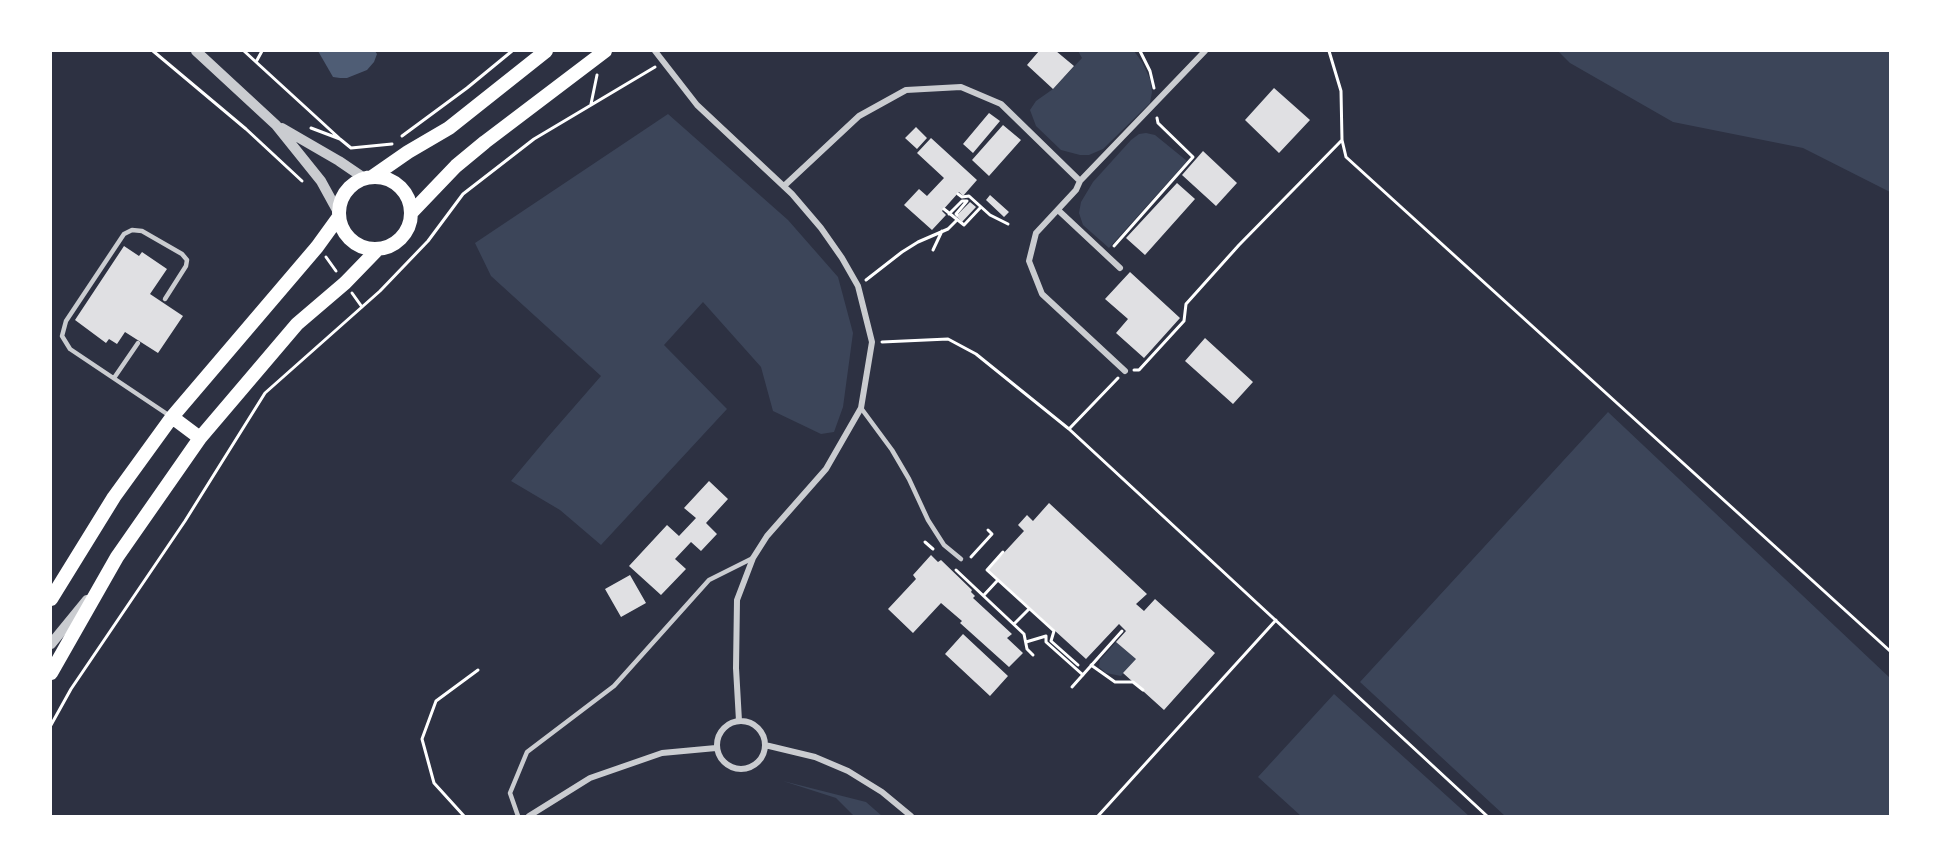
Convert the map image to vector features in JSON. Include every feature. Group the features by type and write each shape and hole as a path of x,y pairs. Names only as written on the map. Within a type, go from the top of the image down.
{"main road":[{"path":"51,598 114,497 172,417 317,247 338,215 345,192 352,185 368,178 449,128 546,51"},
{"path":"411,213 456,166 525,109 605,51"},
{"path":"338,215 341,229 347,238 366,249 388,248 405,234 410,224 411,213 404,191 395,183 384,178 368,178"},
{"path":"51,673 101,584 150,508 200,438 297,324 345,283 377,250"},
{"path":"172,417 200,438"}],"street":[{"path":"196,51 276,125 321,181 338,215"},
{"path":"655,51 697,105 784,186 821,228 858,286 872,342 861,408 826,469 767,536 753,558 737,600 736,668 739,721"},
{"path":"1125,371 1042,294 1029,261 1036,233 1076,190 1080,181 1205,51"},
{"path":"784,186 859,116 906,90 961,87 1001,104 1080,181"},
{"path":"276,125 368,178"},
{"path":"1058,210 1120,268"},
{"path":"51,644 101,584"},
{"path":"739,721 755,725 762,733 765,746 763,755 756,764 739,770 724,763 716,748 722,729 730,723 739,721"},
{"path":"765,746 815,757 848,771 882,792 911,816"},
{"path":"529,816 590,778 662,753 716,748"}],"lane":[{"path":"165,299 186,266 187,260 182,254 142,231 132,230 124,234 66,321 62,336 70,349 172,417"},
{"path":"114,378 138,343"},
{"path":"861,408 892,450 909,479 928,520 944,545 963,561"},
{"path":"518,816 510,793 527,752 614,686 709,579 753,558"}],"path":[{"path":"153,51 246,129 305,184"},
{"path":"244,51 351,148 390,144 467,88 512,51"},
{"path":"256,62 262,51"},
{"path":"1329,51 1341,91 1342,140 1346,157 1890,651"},
{"path":"51,725 71,689 180,530 266,393 362,307 428,241 463,194 534,139 647,73"},
{"path":"306,126 340,139"},
{"path":"1069,429 1125,371 1139,370 1184,321 1186,304 1239,245 1342,140"},
{"path":"1106,255 1193,157"},
{"path":"958,194 962,197 969,196 997,220 1008,224"},
{"path":"949,214 964,204 957,215"},
{"path":"944,209 956,221 964,225 981,207"},
{"path":"858,286 902,252 948,229 956,221"},
{"path":"933,250 942,231"},
{"path":"317,247 362,307"},
{"path":"872,342 948,339 976,354 1069,429 1487,816"},
{"path":"963,561 992,534 988,530"},
{"path":"925,542 937,553"},
{"path":"1003,552 987,570 1054,631 1051,641 1078,665"},
{"path":"950,565 1024,634 1027,650 1033,655"},
{"path":"984,595 998,581"},
{"path":"1014,624 1029,609"},
{"path":"1098,816 1276,620"},
{"path":"1072,687 1122,631"},
{"path":"1046,636 1046,642 1083,675"},
{"path":"1025,642 1052,636"},
{"path":"1091,665 1115,682 1133,682 1143,690"},
{"path":"464,816 434,783 422,739 436,701 478,670"}],"shaded area":[{"path":"318,51 375,51 377,54 367,70 347,78 340,78 333,77"},
{"path":"1078,51 1134,51 1150,79 1152,92 1150,103 1103,149 1089,155 1061,150 1036,126 1030,110 1036,101 1053,89 1082,58"},
{"path":"1558,51 1890,51 1890,192 1803,148 1673,122 1570,63"},
{"path":"668,114 788,220 838,277 853,333 843,407 834,432 821,434 773,411 761,367 703,302 664,345 727,409 601,545 560,510 511,481 601,376 491,276 475,243"},
{"path":"1139,134 1155,135 1187,161 1109,248 1083,225 1079,213 1081,202 1093,182 1131,140"},
{"path":"1608,412 1890,678 1890,816 1505,816 1360,682"},
{"path":"1116,642 1136,659 1121,676 1106,673 1099,667 1100,660"},
{"path":"1334,694 1469,816 1301,816 1258,777"},
{"path":"783,781 866,802 882,816 854,816 836,798"}],"building":[{"path":"1039,51 1056,51 1074,66 1053,89 1027,65"},
{"path":"1274,88 1310,120 1279,153 1245,120"},
{"path":"989,113 1000,121 973,153 963,144"},
{"path":"1003,125 1021,140 989,176 972,160"},
{"path":"916,127 927,138 917,149 905,138"},
{"path":"931,138 977,180 963,196 959,192 942,211 946,215 932,230 904,205 919,189 927,196 944,178 917,153"},
{"path":"1203,151 1237,183 1216,206 1182,175"},
{"path":"1177,183 1195,199 1145,255 1126,238"},
{"path":"990,195 1009,212 1004,217 986,200"},
{"path":"970,202 976,207 962,222 956,216"},
{"path":"124,246 139,256 142,252 167,269 150,294 183,316 158,353 125,332 117,344 109,339 106,343 75,320"},
{"path":"1130,272 1180,318 1144,358 1116,333 1128,319 1105,299"},
{"path":"1205,338 1253,382 1233,404 1185,361"},
{"path":"709,481 728,499 706,523 717,534 701,551 691,542 675,559 686,569 661,595 629,566 667,525 679,536 696,518 684,508"},
{"path":"1049,503 1147,594 1136,604 1144,611 1155,599 1215,653 1164,710 1123,673 1136,659 1116,642 1126,631 1119,624 1086,659 988,570 1024,531 1018,525 1027,515 1033,521"},
{"path":"931,555 938,562 941,560 972,590 975,596 973,598 1012,634 1007,638 1023,653 1009,667 941,603 913,633 888,609 916,579 913,575"},
{"path":"630,575 646,603 621,617 605,589"},
{"path":"963,634 1008,676 990,696 945,654"}]}
